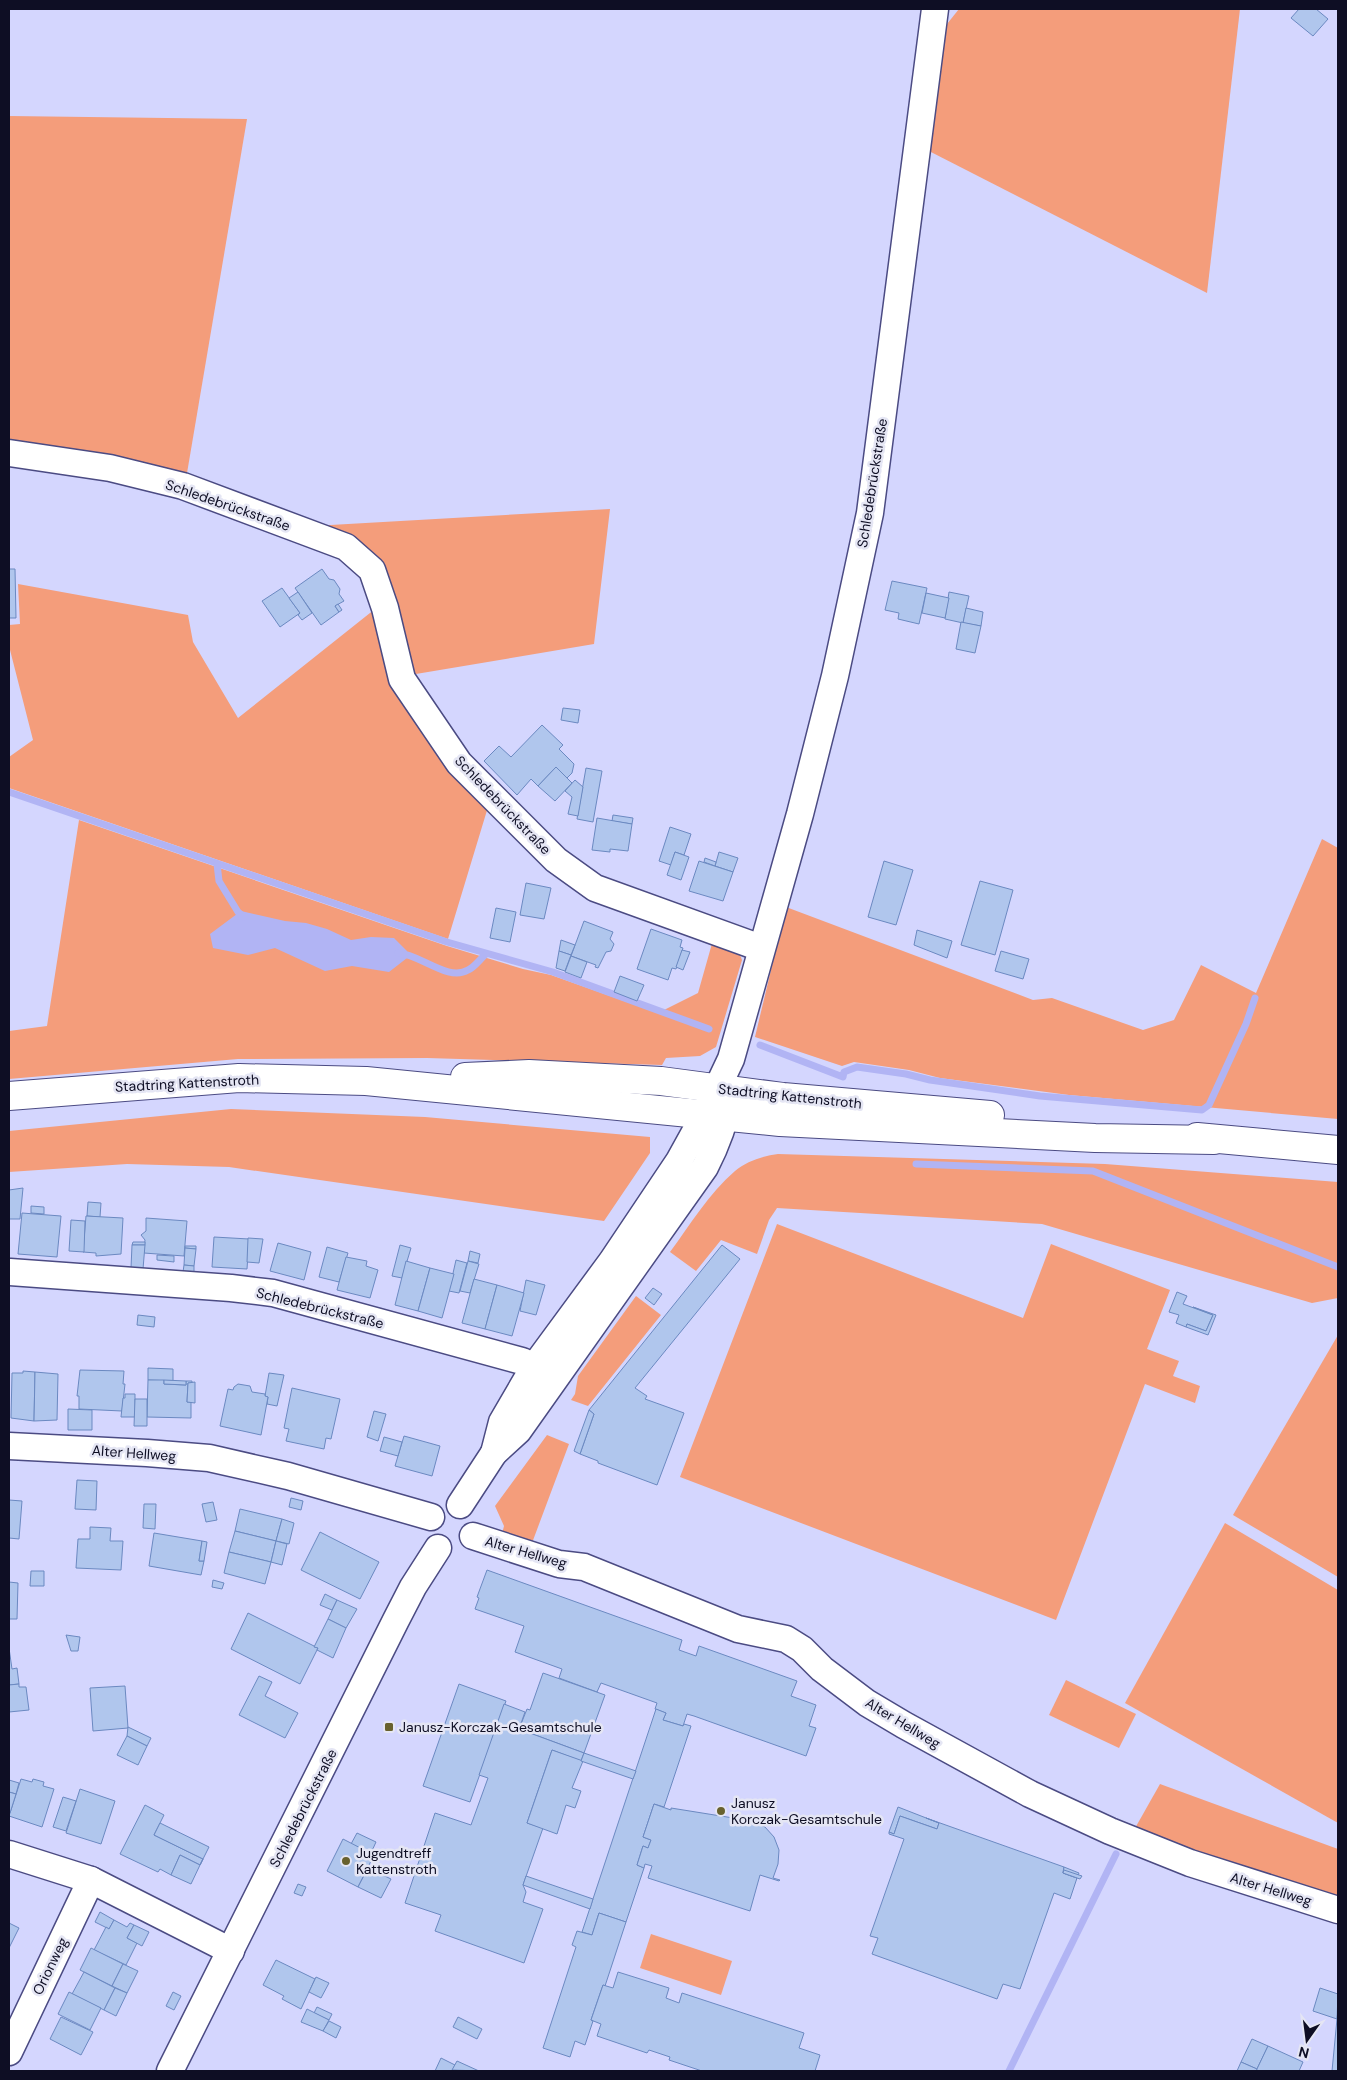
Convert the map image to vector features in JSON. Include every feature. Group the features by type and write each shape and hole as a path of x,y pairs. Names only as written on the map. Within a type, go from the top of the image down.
{"main road":[{"name":"Stadtring Kattenstroth","path":"9,1096 239,1078 366,1081 529,1074 661,1081 783,1097 1096,1125 1214,1140 1338,1150"},
{"name":"Stadtring Kattenstroth","path":"366,1081 780,1122 1095,1138 1214,1140"}],"street":[{"name":"Schledebrückstraße","path":"460,1505 494,1453 518,1431 544,1374 657,1237 705,1167 718,1139 715,1116 800,814 833,685 870,512 935,9"},
{"name":"Schledebrückstraße","path":"9,452 110,468 183,486 346,547 372,570 385,608 402,679 459,763 556,860 595,888 761,948"},
{"name":"Schledebrückstraße","path":"10,1272 231,1288 273,1294 522,1361 544,1374"},
{"name":"Alter Hellweg","path":"9,1446 209,1458 288,1476 431,1517"},
{"path":"460,1505 471,1515 474,1522 473,1536 470,1543 452,1552 438,1548 433,1543 428,1531 431,1517 435,1512 446,1506 460,1505"},
{"name":"Alter Hellweg","path":"473,1536 559,1564 584,1567 738,1629 786,1639 802,1649 822,1669 867,1702 904,1725 1030,1794 1110,1831 1190,1863 1338,1910"},
{"name":"Schledebrückstraße","path":"170,2071 412,1587 438,1548"},
{"path":"9,1854 91,1880 230,1951"},
{"name":"Orionweg","path":"9,2052 91,1880"}],"shaded area":[{"path":"959,9 1240,9 1207,293 927,150 947,24"},
{"path":"9,116 247,119 186,479 9,442"},
{"path":"610,509 594,644 410,675 377,563 313,526"},
{"path":"18,584 188,615 193,642 238,718 375,609 488,807 448,939 9,788 9,757 33,740 9,646 9,625 20,624"},
{"path":"79,820 447,946 523,969 551,975 658,1013 698,993 713,940 738,950 742,960 716,1047 700,1056 666,1058 662,1065 427,1058 238,1059 9,1079 9,1031 47,1026"},
{"path":"1322,839 1338,848 1338,1119 1069,1095 940,1078 909,1070 854,1062 842,1066 755,1037 786,907 1033,1000 1052,998 1143,1030 1174,1020 1201,965 1256,993"},
{"path":"231,1109 425,1117 650,1137 650,1153 604,1221 229,1167 127,1164 9,1172 9,1131"},
{"path":"778,1154 1105,1164 1338,1182 1338,1298 1312,1303 1042,1224 777,1208 769,1220 757,1254 721,1240 696,1271 670,1252 708,1199 735,1171 755,1160"},
{"path":"777,1224 1023,1318 1051,1244 1170,1290 1147,1349 1179,1361 1173,1376 1200,1386 1195,1403 1145,1384 1056,1620 680,1477"},
{"path":"636,1296 661,1315 588,1406 571,1400 575,1394 578,1376"},
{"path":"1338,1335 1338,1577 1233,1515"},
{"path":"547,1435 569,1444 532,1543 502,1534 504,1526 495,1506"},
{"path":"1225,1523 1338,1590 1338,1823 1125,1703"},
{"path":"1066,1680 1136,1714 1119,1748 1049,1715"},
{"path":"1160,1784 1338,1849 1338,1901 1195,1853 1134,1830"},
{"path":"651,1934 732,1961 721,1995 640,1968"}],"water":[{"path":"241,911 285,921 306,923 327,929 351,940 371,937 394,938 407,951 407,958 389,972 352,966 325,971 275,948 248,955 213,948 210,934"}],"building":[{"path":"1299,9 1316,9 1328,19 1313,36 1291,18"},
{"path":"9,569 15,569 16,618 9,618"},
{"path":"322,569 329,579 334,580 340,589 339,594 344,601 335,606 339,612 321,625 295,588"},
{"path":"892,581 927,588 919,624 898,619 899,613 885,610"},
{"path":"282,588 300,613 280,627 262,601"},
{"path":"298,592 312,613 302,620 298,615 300,613 289,598"},
{"path":"949,592 969,596 963,623 945,619"},
{"path":"926,593 949,598 945,618 922,613"},
{"path":"338,604 342,610 339,612 335,606"},
{"path":"966,608 983,612 981,626 963,623"},
{"path":"961,622 981,626 975,653 956,649"},
{"path":"563,708 580,710 578,723 561,720"},
{"path":"542,725 563,745 559,749 574,764 572,773 567,778 556,767 538,786 531,779 517,795 484,761 499,746 511,757"},
{"path":"556,767 572,783 555,801 538,786"},
{"path":"586,768 602,771 593,822 577,819"},
{"path":"575,780 583,787 578,816 568,814 572,797 565,791"},
{"path":"613,815 633,818 632,824 612,821"},
{"path":"597,818 632,824 628,851 592,850"},
{"path":"670,827 691,834 684,855 675,852 671,865 659,861"},
{"path":"675,852 689,857 681,880 667,875"},
{"path":"719,852 738,858 733,872 715,866"},
{"path":"705,858 716,862 715,866 704,862"},
{"path":"699,861 733,872 723,901 689,891"},
{"path":"884,861 913,870 896,925 868,917"},
{"path":"980,881 1013,890 995,955 961,945"},
{"path":"526,883 551,888 544,919 520,915"},
{"path":"496,908 516,912 510,942 490,938"},
{"path":"584,921 613,932 610,939 614,944 611,951 606,952 598,968 595,967 596,965 571,956"},
{"path":"651,929 682,940 680,947 683,948 676,969 672,968 668,980 637,969"},
{"path":"917,930 952,941 947,958 914,945"},
{"path":"561,940 575,945 571,955 559,951"},
{"path":"682,950 690,952 683,970 676,967"},
{"path":"559,951 571,955 565,971 556,968"},
{"path":"1001,951 1029,959 1023,979 995,971"},
{"path":"571,956 587,962 581,978 565,972"},
{"path":"620,976 644,985 637,1001 614,992"},
{"path":"23,1188 20,1219 9,1219 9,1190"},
{"path":"88,1202 101,1203 100,1217 87,1216"},
{"path":"31,1206 44,1207 44,1214 31,1213"},
{"path":"22,1213 61,1216 57,1257 18,1254"},
{"path":"86,1216 123,1218 121,1254 96,1256 96,1253 83,1252"},
{"path":"146,1218 187,1221 184,1256 144,1253 145,1240 141,1235 146,1231"},
{"path":"71,1220 85,1221 84,1252 69,1251"},
{"path":"214,1237 249,1239 247,1269 212,1267"},
{"path":"248,1238 263,1239 259,1263 247,1262"},
{"path":"133,1242 145,1242 145,1245 132,1245"},
{"path":"278,1243 311,1252 304,1280 270,1271"},
{"path":"132,1245 145,1245 143,1269 131,1268"},
{"path":"400,1245 411,1248 402,1278 392,1276"},
{"path":"722,1245 740,1259 635,1388 647,1396 645,1399 684,1413 657,1485 598,1463 598,1461 580,1454 594,1414 589,1410"},
{"path":"185,1246 196,1246 196,1249 185,1248"},
{"path":"327,1247 348,1253 339,1282 319,1277"},
{"path":"185,1248 196,1249 194,1266 184,1265"},
{"path":"470,1251 480,1254 478,1263 468,1261"},
{"path":"157,1255 174,1256 174,1262 157,1260"},
{"path":"346,1257 367,1261 366,1266 378,1270 370,1298 337,1290"},
{"path":"456,1260 467,1263 459,1293 449,1291"},
{"path":"406,1261 430,1268 418,1311 395,1305"},
{"path":"468,1261 479,1264 470,1293 460,1291"},
{"path":"184,1265 194,1266 194,1272 183,1272"},
{"path":"430,1268 454,1274 442,1318 418,1311"},
{"path":"474,1279 497,1285 485,1329 462,1323"},
{"path":"526,1280 545,1285 536,1315 520,1311"},
{"path":"497,1285 524,1293 512,1336 485,1329"},
{"path":"653,1288 662,1294 654,1305 645,1298"},
{"path":"1177,1292 1187,1296 1183,1304 1213,1315 1206,1331 1187,1324 1186,1327 1176,1323 1179,1315 1169,1312"},
{"path":"1193,1307 1216,1315 1208,1335 1186,1327 1187,1324 1206,1331 1213,1315"},
{"path":"138,1315 155,1317 154,1327 137,1325"},
{"path":"148,1368 173,1369 173,1381 148,1380"},
{"path":"80,1370 124,1371 123,1384 125,1384 122,1411 79,1409 79,1396 77,1396"},
{"path":"23,1371 35,1372 34,1421 11,1418 12,1373 23,1373"},
{"path":"35,1372 58,1374 57,1420 34,1421"},
{"path":"269,1373 284,1375 277,1406 267,1404 268,1397 265,1396"},
{"path":"148,1380 164,1380 164,1384 186,1385 186,1381 192,1381 192,1383 188,1383 187,1402 191,1402 191,1418 147,1417"},
{"path":"164,1380 186,1381 186,1385 164,1384"},
{"path":"195,1382 195,1403 187,1402 188,1383"},
{"path":"238,1384 250,1386 252,1392 265,1394 268,1397 261,1435 220,1426 228,1389 233,1390"},
{"path":"292,1388 340,1399 331,1439 326,1438 324,1449 286,1441 289,1429 284,1428"},
{"path":"125,1394 135,1394 135,1417 121,1417"},
{"path":"135,1399 147,1399 147,1426 134,1426"},
{"path":"68,1409 92,1410 92,1430 68,1430"},
{"path":"589,1410 594,1414 580,1454 574,1451"},
{"path":"374,1411 386,1414 378,1441 367,1437"},
{"path":"404,1436 440,1446 432,1476 395,1466"},
{"path":"384,1437 402,1442 398,1456 380,1451"},
{"path":"77,1480 97,1481 96,1510 75,1509"},
{"path":"291,1498 303,1501 301,1510 289,1507"},
{"path":"9,1500 22,1501 19,1539 9,1538"},
{"path":"213,1502 217,1520 206,1522 202,1504"},
{"path":"144,1504 156,1504 155,1529 143,1528"},
{"path":"240,1509 282,1519 276,1541 235,1531"},
{"path":"282,1519 294,1523 289,1544 276,1541"},
{"path":"90,1527 111,1528 110,1541 123,1541 121,1570 76,1568 78,1539 90,1539"},
{"path":"235,1531 276,1541 271,1562 229,1552"},
{"path":"320,1532 379,1562 360,1599 301,1570"},
{"path":"154,1533 202,1541 199,1561 204,1561 201,1575 149,1566"},
{"path":"202,1541 207,1542 204,1561 199,1561"},
{"path":"276,1541 287,1544 282,1565 271,1562"},
{"path":"229,1552 271,1562 265,1584 224,1573"},
{"path":"487,1570 682,1640 679,1650 696,1656 699,1646 797,1681 791,1696 816,1705 809,1726 816,1728 806,1756 687,1714 683,1726 663,1720 666,1713 655,1709 657,1703 601,1683 597,1692 559,1678 562,1669 515,1652 524,1626 475,1609 479,1598 477,1597"},
{"path":"31,1571 44,1571 44,1586 30,1586"},
{"path":"213,1580 224,1583 222,1589 212,1587"},
{"path":"9,1582 18,1583 17,1619 9,1619"},
{"path":"325,1594 337,1600 332,1610 320,1605"},
{"path":"337,1600 357,1609 346,1628 328,1619"},
{"path":"248,1613 318,1648 300,1684 231,1649"},
{"path":"328,1619 346,1628 333,1658 314,1647"},
{"path":"66,1635 80,1637 78,1651 71,1651"},
{"path":"9,1648 12,1669 17,1668 19,1684 9,1685"},
{"path":"543,1673 605,1695 584,1753 519,1729 527,1709 530,1710"},
{"path":"259,1676 272,1682 265,1696 298,1713 285,1738 239,1715"},
{"path":"19,1684 19,1687 26,1687 29,1710 9,1712 9,1685"},
{"path":"459,1684 506,1701 470,1802 423,1786"},
{"path":"125,1686 128,1728 93,1731 90,1688"},
{"path":"504,1704 525,1712 519,1729 584,1753 581,1761 552,1750 527,1823 543,1828 523,1885 526,1892 523,1902 543,1909 524,1963 435,1931 441,1915 405,1903 435,1813 471,1825 488,1778 479,1775"},
{"path":"656,1709 666,1713 663,1720 683,1726 684,1724 691,1726 664,1807 654,1804 643,1837 651,1840 648,1848 643,1846 637,1865 644,1868 626,1922 599,1913 592,1935 582,1932"},
{"path":"128,1727 151,1738 147,1746 127,1736"},
{"path":"127,1736 147,1746 138,1765 117,1755"},
{"path":"552,1750 583,1761 572,1788 581,1791 575,1808 566,1805 557,1834 527,1823"},
{"path":"584,1753 636,1771 633,1779 581,1761"},
{"path":"21,1779 32,1782 33,1779 44,1782 43,1786 54,1789 42,1827 9,1816"},
{"path":"9,1780 19,1783 16,1794 9,1792"},
{"path":"80,1789 115,1801 101,1844 66,1833"},
{"path":"9,1792 16,1794 10,1813 9,1813"},
{"path":"63,1797 76,1801 66,1831 53,1827"},
{"path":"654,1804 671,1810 671,1808 752,1821 765,1827 774,1837 779,1850 778,1864 773,1878 780,1880 760,1875 750,1911 648,1878 652,1866 645,1864 644,1868 637,1865 643,1846 648,1848 651,1840 643,1837"},
{"path":"145,1805 164,1815 154,1835 203,1859 200,1865 180,1855 171,1875 160,1869 158,1872 120,1854"},
{"path":"898,1807 939,1823 937,1829 900,1816 894,1834 889,1832"},
{"path":"900,1816 937,1829 939,1823 926,1818 1064,1867 1063,1873 1077,1878 1070,1899 1054,1893 1020,1989 1003,1984 997,1999 872,1954 878,1938 870,1936 904,1839 889,1834 889,1832 894,1834"},
{"path":"160,1823 209,1847 203,1859 154,1835"},
{"path":"357,1833 376,1842 371,1853 351,1844"},
{"path":"343,1839 374,1855 358,1887 327,1871"},
{"path":"180,1855 200,1865 191,1884 171,1875"},
{"path":"1064,1867 1079,1873 1077,1878 1063,1873"},
{"path":"368,1868 391,1879 381,1898 358,1887"},
{"path":"1064,1870 1082,1876 1080,1879 1063,1873"},
{"path":"526,1876 593,1899 590,1909 523,1885"},
{"path":"298,1884 306,1887 302,1896 294,1893"},
{"path":"100,1912 114,1920 109,1929 95,1922"},
{"path":"599,1913 626,1922 605,1986 603,1985 591,2020 593,2021 585,2045 575,2041 570,2057 543,2048 576,1947 572,1945 577,1931 592,1935"},
{"path":"114,1920 127,1927 130,1923 134,1925 127,1938 137,1943 126,1965 94,1950 106,1927 109,1929"},
{"path":"9,1923 19,1928 9,1948"},
{"path":"134,1925 149,1932 142,1946 127,1938"},
{"path":"91,1948 123,1964 112,1986 80,1970"},
{"path":"276,1960 315,1979 301,2009 282,1999 284,1996 263,1985"},
{"path":"123,1964 138,1971 127,1993 112,1986"},
{"path":"84,1972 115,1988 104,2010 72,1994"},
{"path":"618,1972 669,1988 666,1998 679,2003 682,1993 804,2033 799,2048 820,2055 815,2071 702,2071 669,2060 670,2057 649,2050 647,2053 597,2036 601,2024 591,2020 603,1985 613,1988"},
{"path":"316,1977 329,1983 321,1998 309,1992"},
{"path":"115,1988 127,1993 116,2016 104,2010"},
{"path":"1320,1988 1338,1994 1337,2019 1313,2011"},
{"path":"69,1992 101,2008 90,2030 58,2014"},
{"path":"173,1992 181,1996 174,2010 166,2006"},
{"path":"317,2007 332,2014 329,2020 314,2013"},
{"path":"307,2009 329,2020 323,2031 301,2022"},
{"path":"1338,2010 1338,2071 1332,2071 1337,2019"},
{"path":"61,2017 93,2032 81,2055 50,2039"},
{"path":"458,2017 482,2029 477,2039 453,2027"},
{"path":"329,2021 341,2027 336,2038 323,2031"},
{"path":"1252,2039 1268,2046 1257,2069 1241,2062"},
{"path":"1268,2046 1303,2062 1299,2071 1256,2071"},
{"path":"441,2058 455,2065 452,2071 435,2071"},
{"path":"457,2061 479,2071 452,2070"},
{"path":"1241,2062 1257,2069 1256,2071 1237,2071"}],"waterway":[{"path":"9,792 447,942 553,972 709,1029"},
{"path":"217,864 219,881 238,912 244,917"},
{"path":"398,953 452,973 468,970 486,954"},
{"path":"760,1045 843,1077 844,1072 857,1067 1040,1096 1202,1110 1209,1105 1246,1024 1255,998"},
{"path":"916,1164 1093,1171 1338,1267"},
{"path":"1009,2071 1116,1854"}],"place":[{"name":"Janusz-Korczak-Gesamtschule","path":"389,1727"},
{"name":"Janusz Korczak-Gesamtschule","path":"721,1811"},
{"name":"Jugendtreff Kattenstroth","path":"346,1861"}]}
